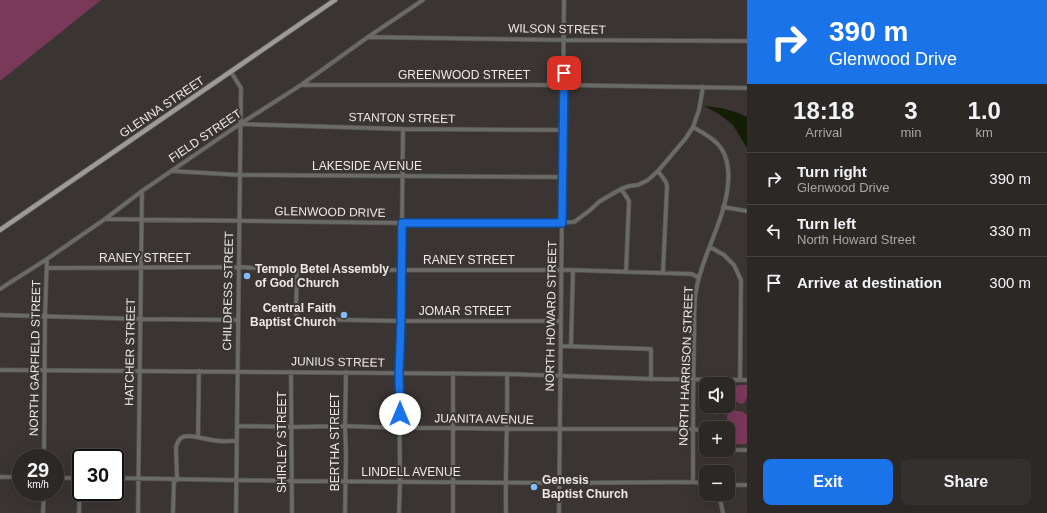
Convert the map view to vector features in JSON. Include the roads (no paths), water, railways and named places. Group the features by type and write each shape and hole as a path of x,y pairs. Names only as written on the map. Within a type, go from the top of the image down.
{"main road":[{"name":"GLENNA STREET","path":"0,230 335,0"}],"street":[{"name":"FIELD STREET","path":"0,290 105,220 142,191 240,124 301,85 423,0"},
{"name":"NORTH HOWARD STREET","path":"559,513 564,0"},
{"name":"WILSON STREET","path":"368,37 564,40 747,40"},
{"name":"CHILDRESS STREET","path":"231,72 241,88 236,513"},
{"name":"GREENWOOD STREET","path":"301,85 563,85 747,88"},
{"name":"GLENWOOD DRIVE","path":"105,220 402,223 574,222 600,201 621,189 638,185 648,180 658,172 686,138 693,127 699,110 703,87"},
{"name":"STANTON STREET","path":"240,124 563,130"},
{"name":"NORTH HARRISON STREET","path":"693,127 709,136 722,148 728,167 729,183 723,207 699,278 696,293 693,379 693,482"},
{"path":"399,513 399,373 403,128"},
{"name":"LAKESIDE AVENUE","path":"171,171 240,175 562,177"},
{"path":"658,172 666,182 667,186 664,272"},
{"path":"621,189 629,201 626,272"},
{"name":"HATCHER STREET","path":"138,513 142,191"},
{"path":"723,207 747,211"},
{"path":"710,247 724,255 734,265 741,280 740,380"},
{"name":"NORTH GARFIELD STREET","path":"44,449 44,369 47,259"},
{"name":"RANEY STREET","path":"47,268 239,267 297,270 573,270 664,272 692,274 699,278"},
{"name":"JOMAR STREET","path":"297,270 296,314 298,319 401,321 561,321"},
{"path":"571,346 573,270"},
{"path":"0,315 238,320"},
{"path":"561,346 651,349 651,379"},
{"name":"JUNIUS STREET","path":"0,370 44,369 453,373 561,375 651,379 747,380"},
{"path":"198,437 199,371"},
{"name":"SHIRLEY STREET","path":"291,372 292,513"},
{"name":"BERTHA STREET","path":"345,513 346,372"},
{"path":"453,373 453,513"},
{"path":"506,513 505,482 508,429 507,374"},
{"name":"JUANITA AVENUE","path":"237,426 699,430"},
{"path":"173,513 176,447 181,438 198,437 212,440 237,441"},
{"path":"735,450 747,450"},
{"path":"0,477 12,477"},
{"name":"LINDELL AVENUE","path":"124,478 175,480 699,483"},
{"path":"735,485 747,485"},
{"path":"43,513 44,501"},
{"path":"79,501 79,513"},
{"path":"720,501 723,513"}],"place":[{"name":"Templo Betel Assembly of God Church","path":"247,276"},
{"name":"Central Faith Baptist Church","path":"344,315"},
{"name":"Genesis Baptist Church","path":"534,487"}]}
